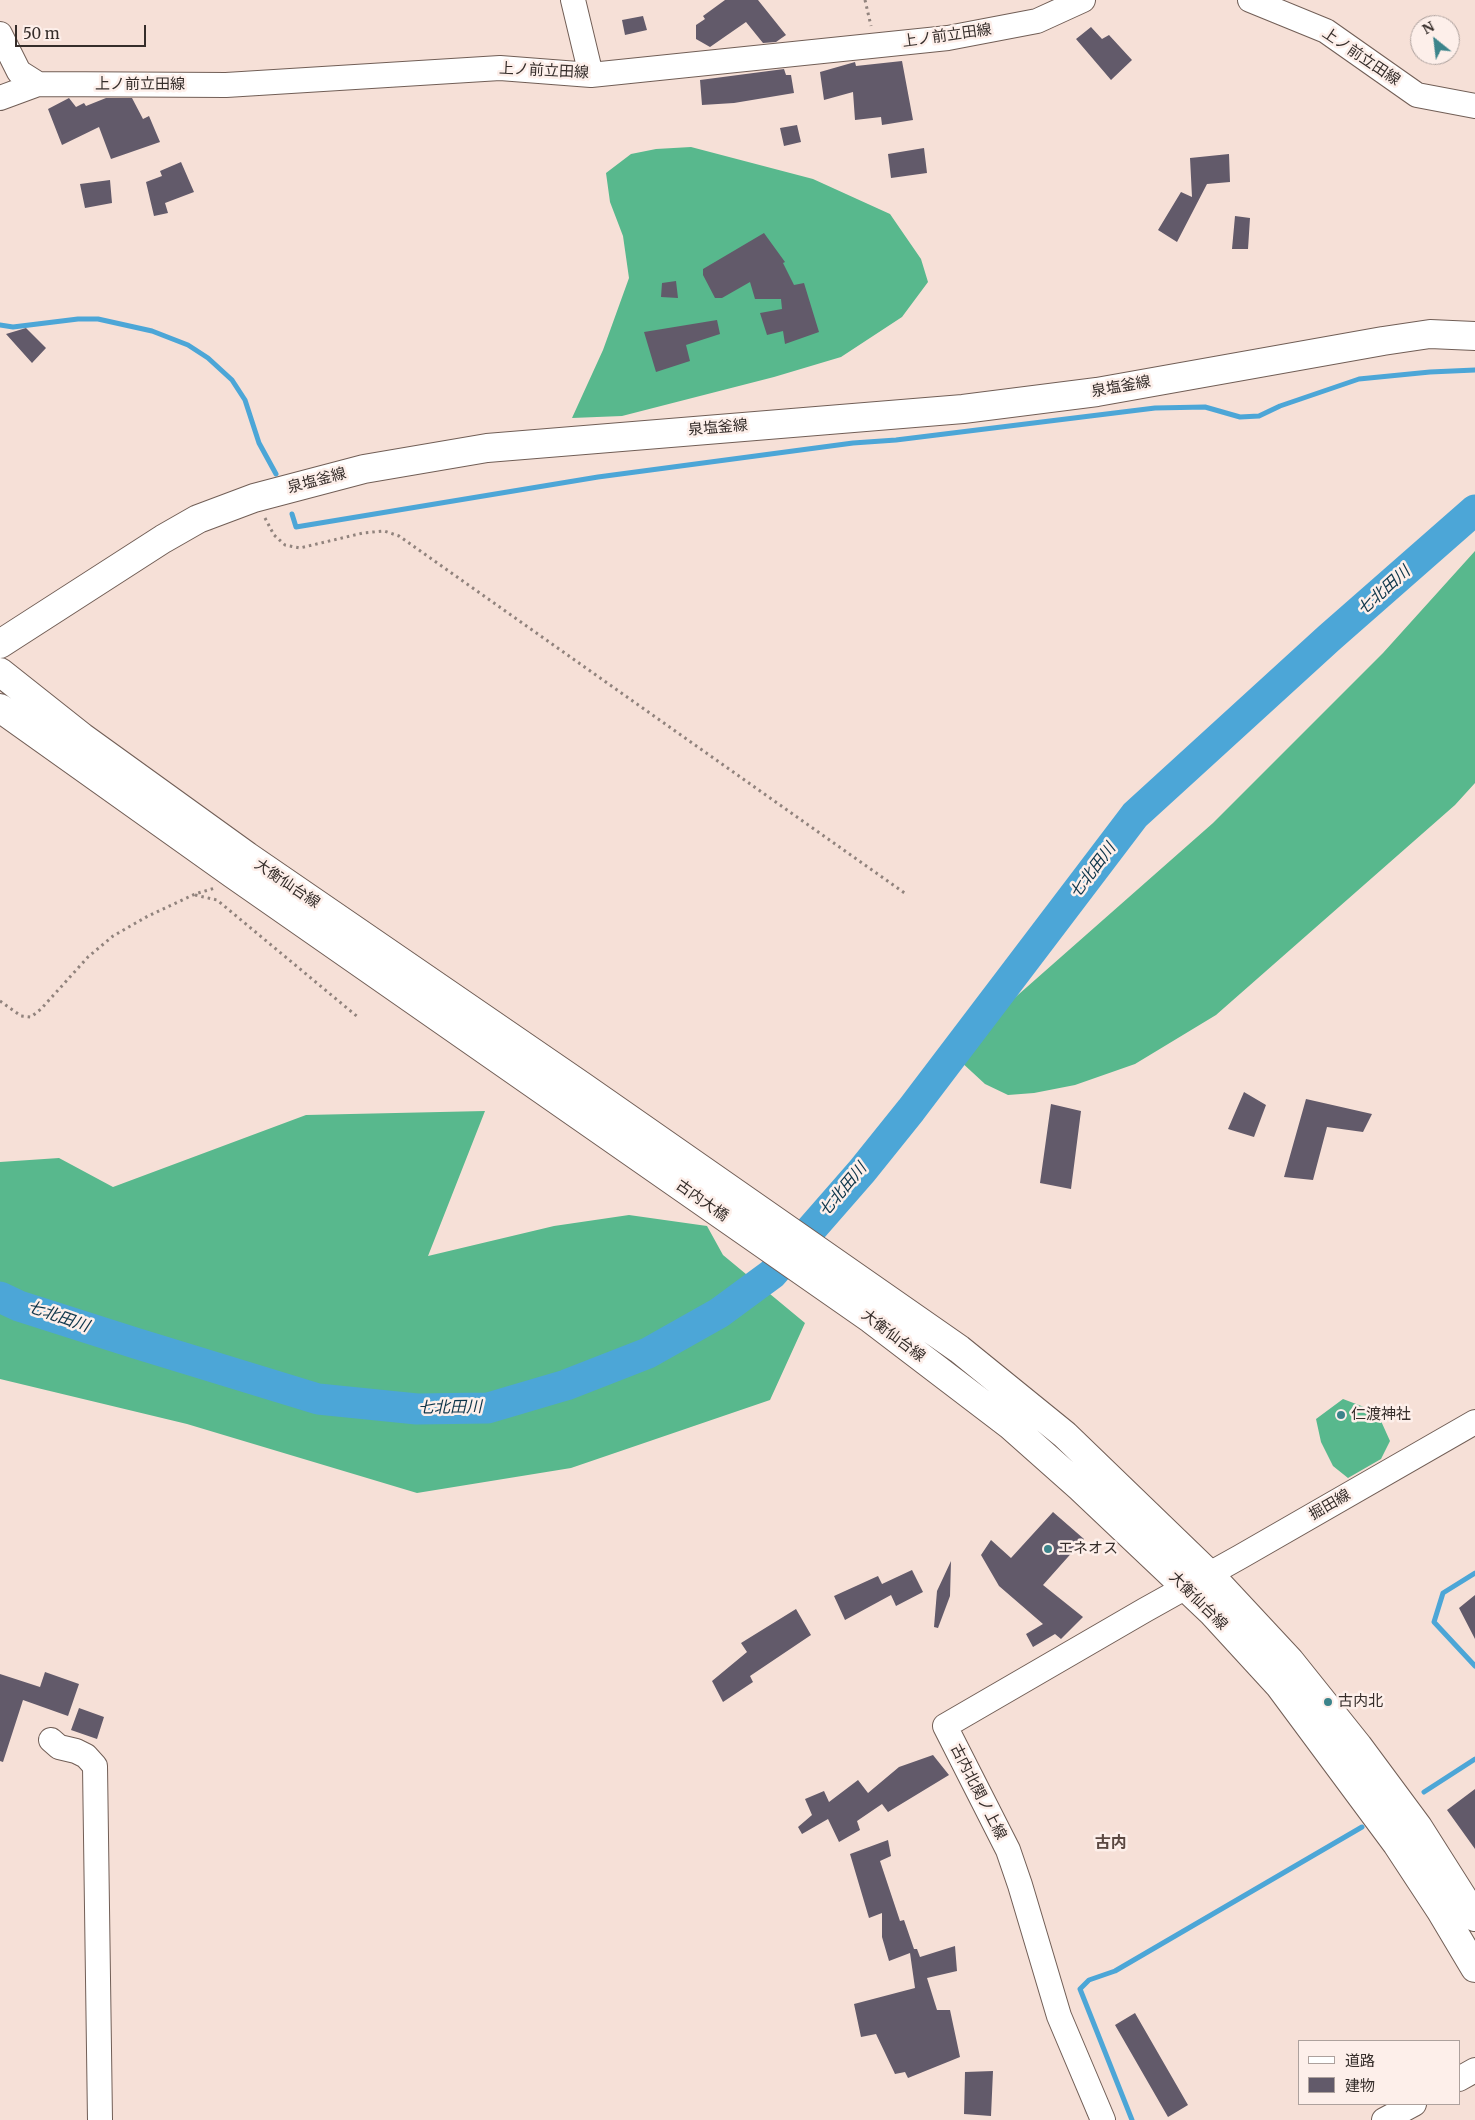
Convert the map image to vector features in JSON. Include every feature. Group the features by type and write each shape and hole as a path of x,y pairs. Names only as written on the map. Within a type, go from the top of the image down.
{"main road":[{"name":"泉塩釜線","path":"0,644 163,539 198,520 254,498 364,469 487,448 962,409 1097,392 1430,334 1475,336"},
{"name":"大衡仙台線","path":"0,672 82,737 247,856 582,1086"},
{"name":"大衡仙台線","path":"0,708 232,874 557,1099"},
{"name":"古内大橋","path":"582,1086 863,1281"},
{"name":"古内大橋","path":"557,1099 847,1302"},
{"name":"大衡仙台線","path":"863,1281 878,1308 1081,1488 1212,1612 1290,1700 1397,1844 1442,1911 1475,1968"},
{"name":"大衡仙台線","path":"847,1302 878,1308 959,1348 1065,1435 1209,1574 1290,1661 1358,1746 1418,1828 1475,1916"}],"street":[{"path":"573,0 590,75"},
{"name":"上ノ前立田線","path":"0,98 38,84 226,84 500,68 590,75 948,38 1037,21 1083,0"},
{"name":"上ノ前立田線","path":"1250,0 1326,32 1417,95 1475,106"},
{"path":"0,34 19,72 38,84"},
{"name":"掘田線","path":"1185,1588 1475,1422"},
{"name":"古内北関ノ上線","path":"1103,2120 1059,2016 1008,1850 945,1726 1185,1588"},
{"path":"51,1740 59,1747 76,1751 86,1756 94,1766 100,2120"},
{"path":"1460,2078 1475,2070"},
{"path":"1384,2120 1412,2105"}],"path":[{"path":"865,0 876,45"},
{"path":"254,498 274,535 285,545 300,548 384,531 399,536 906,894"},
{"path":"0,1001 21,1016 31,1017 88,956 113,936 148,916 195,894 220,885 232,874"},
{"path":"195,894 217,900 358,1018"}],"green space":[{"path":"691,147 813,179 890,214 921,259 928,282 902,317 841,357 774,377 622,416 572,418 603,350 629,278 623,236 610,202 606,173 631,154 656,149"},
{"path":"1475,551 1475,783 1455,805 1216,1015 1135,1064 1075,1085 1034,1093 1008,1095 985,1084 959,1060 957,1052 1002,1009 1213,823 1383,653"},
{"path":"485,1111 428,1256 554,1226 629,1215 707,1226 723,1255 805,1323 770,1400 571,1468 417,1493 187,1424 0,1379 0,1162 59,1158 113,1187 306,1115"},
{"path":"1343,1399 1364,1407 1381,1421 1390,1441 1381,1459 1348,1478 1333,1466 1321,1442 1316,1419"}],"building":[{"path":"725,0 758,0 786,35 776,42 763,43 746,22 710,47 696,39 696,25 705,19 703,16"},
{"path":"643,16 647,30 625,35 622,20"},
{"path":"1091,27 1102,39 1109,35 1132,60 1111,80 1076,39"},
{"path":"902,61 913,120 882,125 881,117 855,120 853,92 824,100 820,72 855,62 856,66"},
{"path":"784,69 786,75 791,75 794,93 734,103 702,105 700,80"},
{"path":"69,98 76,107 84,103 86,106 106,98 132,98 143,119 149,116 160,142 111,159 99,127 62,145 48,109"},
{"path":"797,125 801,142 784,146 780,128"},
{"path":"924,148 927,173 891,178 888,154"},
{"path":"1229,154 1230,182 1207,184 1177,242 1158,230 1181,192 1192,197 1190,158"},
{"path":"181,162 194,192 165,203 168,213 154,216 146,182 162,176 160,171"},
{"path":"110,180 112,203 85,208 80,184"},
{"path":"1235,216 1250,218 1248,249 1232,249"},
{"path":"764,233 785,262 783,263 794,285 804,283 819,332 785,344 783,331 767,335 760,313 782,309 781,299 755,299 750,282 722,298 715,298 703,275 703,269"},
{"path":"676,281 678,298 661,297 662,283"},
{"path":"717,320 720,334 686,345 690,361 656,372 644,332"},
{"path":"26,328 46,348 32,363 6,334"},
{"path":"1244,1092 1266,1105 1254,1137 1228,1129"},
{"path":"1306,1099 1372,1114 1363,1132 1327,1127 1313,1180 1284,1177"},
{"path":"1051,1104 1081,1111 1071,1189 1040,1183"},
{"path":"1053,1512 1084,1539 1043,1585 1083,1617 1061,1639 1055,1634 1033,1647 1026,1634 1043,1624 999,1586 981,1555 991,1540 1011,1558"},
{"path":"951,1561 950,1596 938,1628 934,1627 937,1591"},
{"path":"912,1570 923,1592 896,1606 891,1595 845,1620 834,1596 878,1576 882,1584"},
{"path":"1475,1595 1475,1639 1459,1608"},
{"path":"796,1609 811,1635 750,1676 753,1682 723,1702 712,1681 747,1652 741,1643"},
{"path":"45,1672 79,1684 68,1716 23,1700 3,1762 0,1761 0,1674 40,1687"},
{"path":"79,1708 104,1717 97,1739 71,1730"},
{"path":"933,1755 949,1775 888,1812 882,1804 857,1821 860,1830 839,1842 828,1819 802,1834 798,1827 812,1815 805,1799 824,1791 829,1802 858,1780 868,1793 899,1767"},
{"path":"1475,1789 1475,1849 1447,1810"},
{"path":"888,1840 891,1856 880,1861 900,1921 904,1920 914,1949 917,1949 920,1957 955,1946 957,1971 927,1978 937,2010 950,2010 960,2057 908,2078 905,2072 895,2074 876,2034 861,2037 854,2004 915,1988 910,1953 889,1961 882,1937 882,1913 869,1918 850,1854"},
{"path":"1135,2013 1188,2105 1168,2117 1115,2025"},
{"path":"993,2071 991,2116 964,2114 965,2072"}],"waterway":[{"path":"0,325 13,327 78,319 98,319 152,331 188,345 208,358 232,380 245,400 259,443 276,474"},
{"path":"292,514 296,527 598,477 853,443 896,440 1155,408 1205,407 1240,417 1259,416 1280,406 1359,379 1475,370"},
{"name":"七北田川","path":"0,1297 19,1306 318,1399 417,1409 488,1408 566,1385 648,1353 719,1313 772,1274 862,1171 911,1110 1135,815 1329,638 1475,510"},
{"path":"1475,1573 1443,1593 1434,1622 1475,1666"},
{"path":"1424,1792 1475,1759"},
{"path":"1132,2120 1080,1989 1089,1980 1115,1971 1362,1827"}],"place":[{"name":"仁渡神社","path":"1341,1415"},
{"name":"エネオス","path":"1048,1549"},
{"name":"古内北","path":"1328,1702"}],"district":[{"name":"古内","path":"1111,1843"}]}
